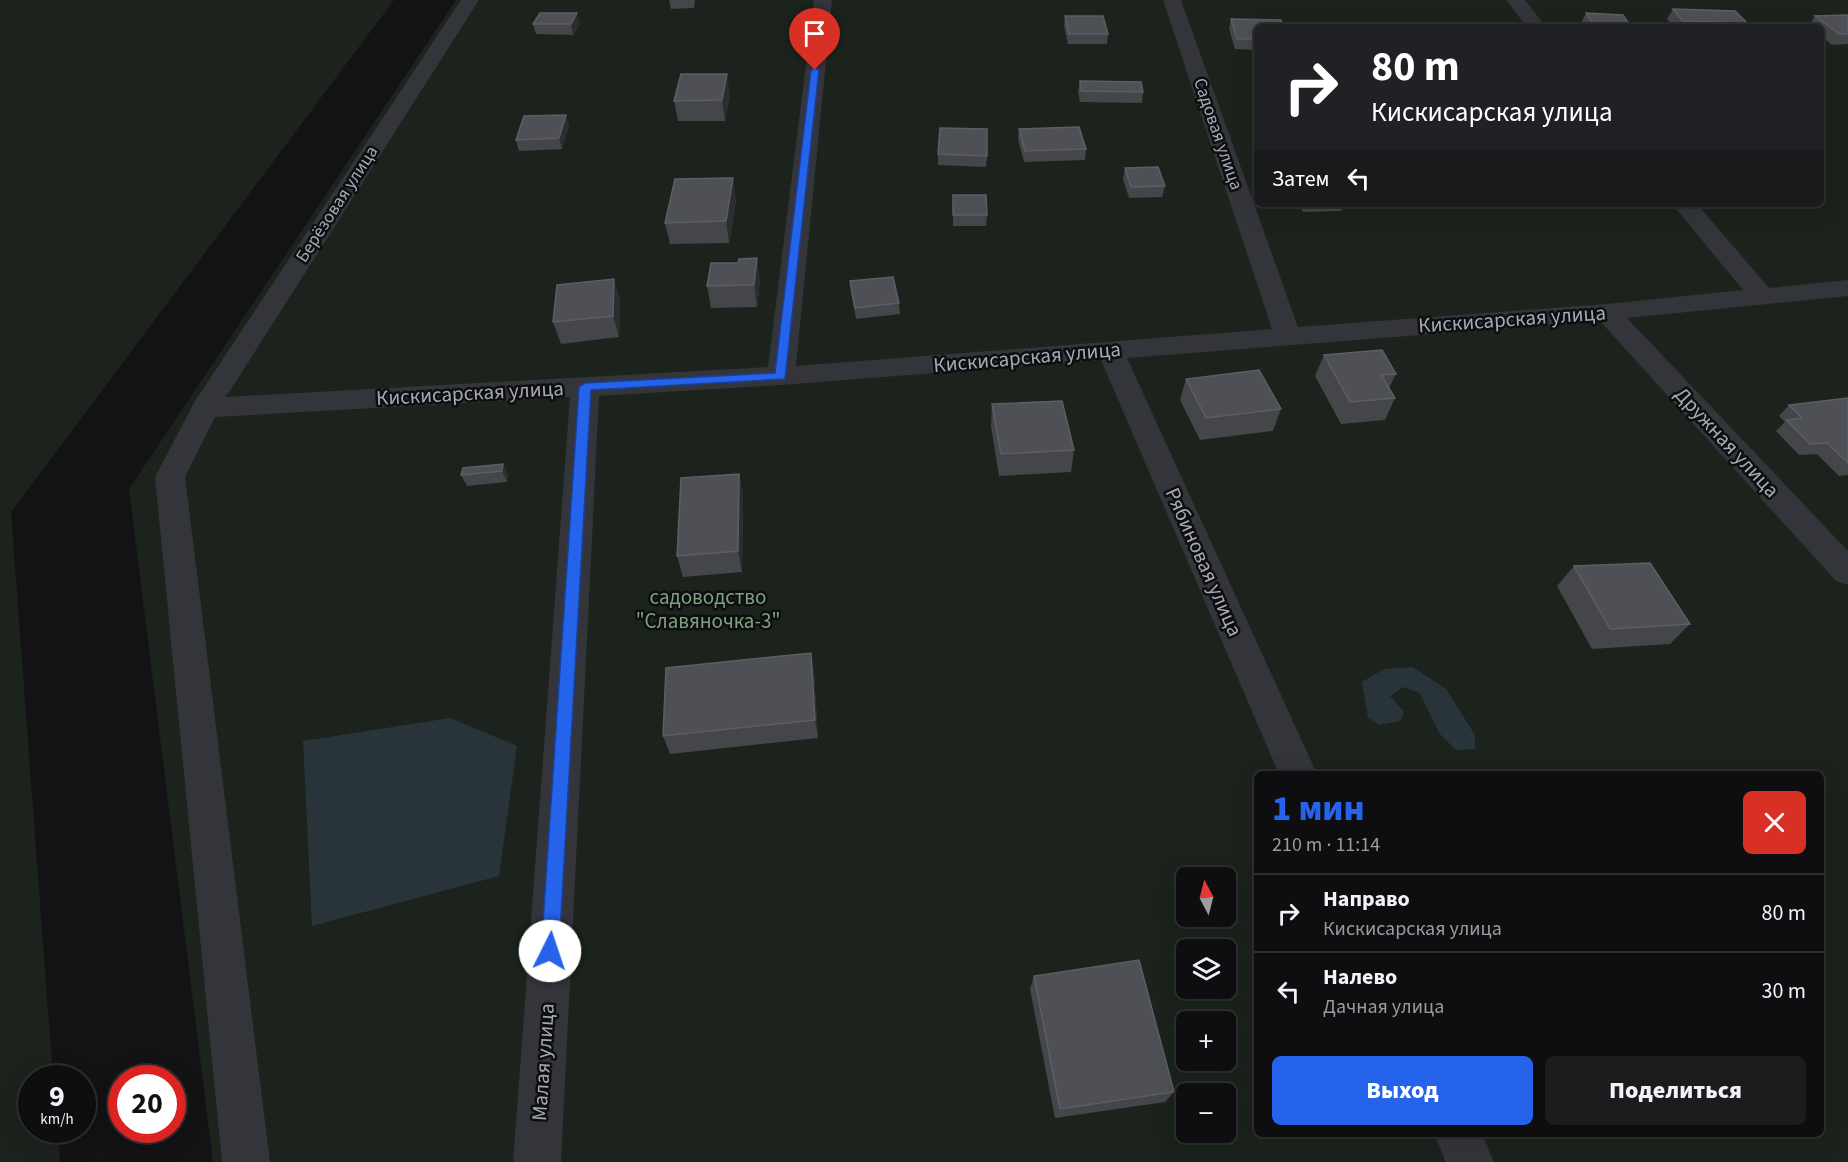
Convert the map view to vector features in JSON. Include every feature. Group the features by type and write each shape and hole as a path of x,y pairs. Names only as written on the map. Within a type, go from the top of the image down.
{"street":[{"name":"Берёзовая улица","path":"246,1162 170,477 205,408 470,0"},
{"path":"780,376 823,0"},
{"name":"Садовая улица","path":"1172,0 1287,335"},
{"path":"1515,0 1535,24"},
{"path":"1687,207 1761,296"},
{"name":"Кискисарская улица","path":"205,408 780,376 1607,312 1848,288"},
{"name":"Дружная улица","path":"1607,312 1848,572"},
{"name":"Рябиновая улица","path":"1110,350 1297,771"},
{"name":"Малая улица","path":"537,1162 585,387"},
{"path":"1459,1137 1470,1162"}],"green space":[{"path":"0,0 394,0 11,512 52,1065 18,1065 18,1143 58,1143 60,1162 0,1162"},
{"name":"садоводство \"Славяночка-3\"","path":"456,0 1848,0 1848,1162 213,1162 129,489"}],"shaded area":[{"path":"1413,667 1446,689 1475,735 1475,749 1456,750 1439,733 1420,693 1403,687 1390,696 1404,712 1401,721 1379,725 1368,718 1362,682 1384,669"},
{"path":"450,718 517,746 499,876 312,926 303,741"}],"building":[{"path":"1673,9 1735,11 1747,23 1683,21"},
{"path":"540,13 577,13 571,24 533,24"},
{"path":"1586,13 1623,15 1629,24 1593,24"},
{"path":"1848,15 1848,34 1839,34 1815,16"},
{"path":"1065,16 1103,16 1108,34 1069,34"},
{"path":"1231,19 1281,20 1283,24 1254,24 1254,39 1237,39"},
{"path":"681,74 727,74 722,100 674,101"},
{"path":"1080,81 1141,82 1143,92 1081,91"},
{"path":"566,115 559,138 516,140 524,116"},
{"path":"1079,127 1086,149 1025,151 1019,129"},
{"path":"940,128 987,129 987,156 938,154"},
{"path":"1158,167 1165,186 1131,187 1125,168"},
{"path":"733,178 726,221 665,223 675,179"},
{"path":"953,195 986,195 987,215 953,215"},
{"path":"757,258 754,285 707,286 711,263 738,263 739,259"},
{"path":"893,277 899,303 855,308 850,281"},
{"path":"614,279 613,316 553,322 557,285"},
{"path":"1382,350 1396,374 1381,375 1395,398 1350,402 1324,355"},
{"path":"1259,370 1281,409 1206,418 1186,379"},
{"path":"1848,398 1848,463 1827,443 1810,444 1786,420 1802,418 1789,405"},
{"path":"1062,401 1074,450 1001,454 992,404"},
{"path":"503,464 502,471 461,475 463,468"},
{"path":"739,474 738,551 677,556 681,478"},
{"path":"1650,563 1690,624 1610,629 1574,566"},
{"path":"811,653 815,720 663,736 666,668"},
{"path":"1139,960 1174,1092 1060,1109 1034,976"}],"route":[{"path":"550,951 585,387 780,376 815,70"}]}
